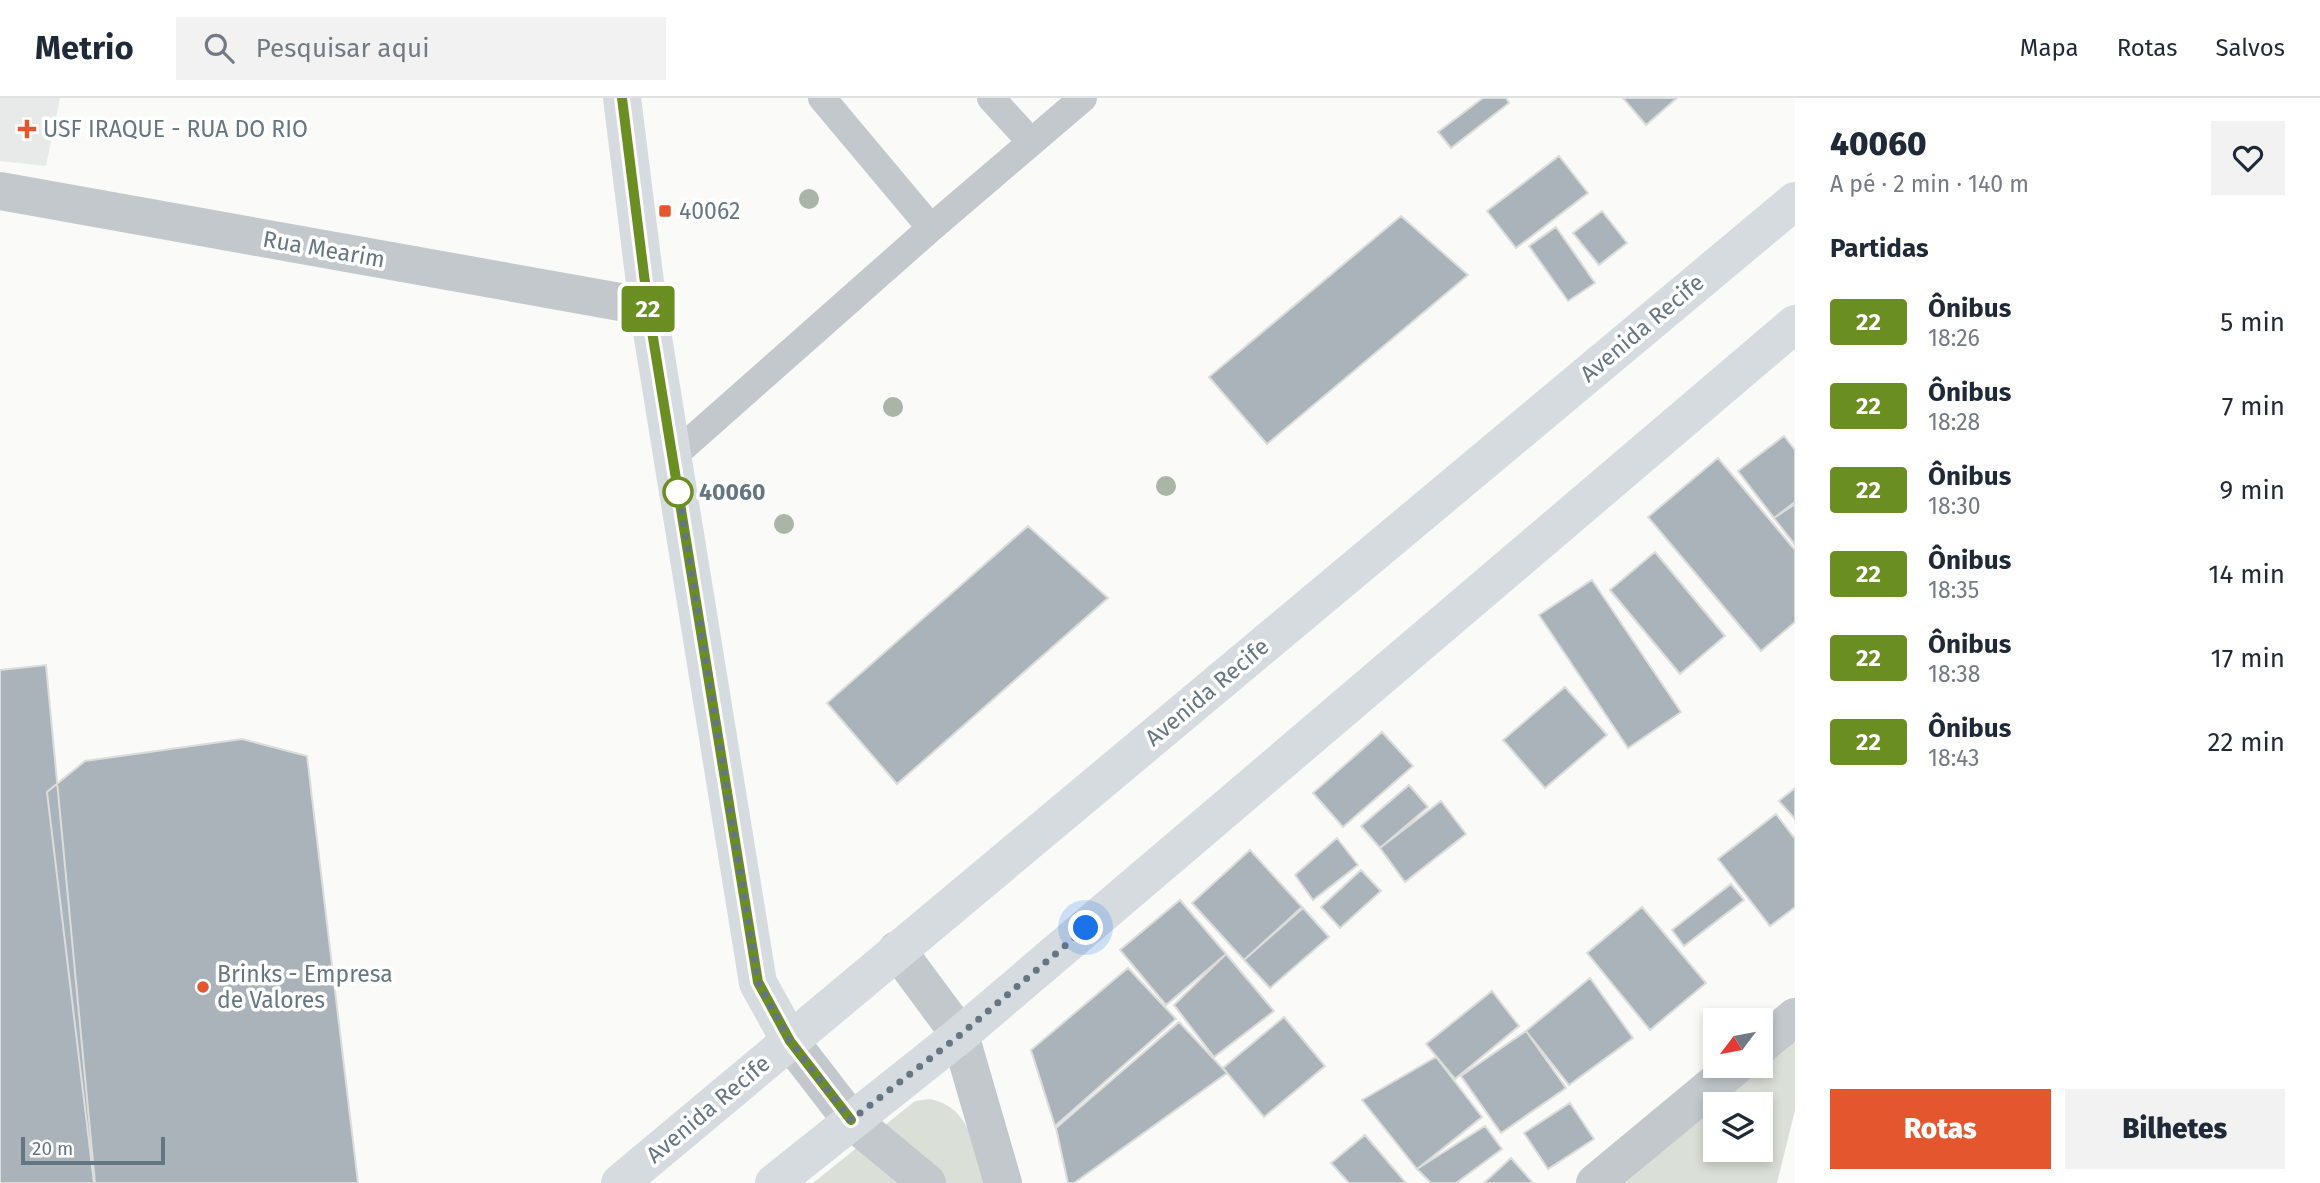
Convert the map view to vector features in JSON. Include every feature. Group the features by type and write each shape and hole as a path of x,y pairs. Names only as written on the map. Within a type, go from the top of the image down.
{"main road":[{"path":"622,98 648,307 758,982 790,1041"},
{"name":"Avenida Recife","path":"620,1183 1795,201"},
{"path":"774,1183 960,1035 1795,324"}],"street":[{"name":"Rua Mearim","path":"0,191 648,307"},
{"path":"897,950 960,1035 1003,1183"},
{"path":"1773,1035 1795,1017"},
{"path":"790,1041 851,1120 927,1183"},
{"path":"1595,1183 1722,1078"}],"lane":[{"path":"822,98 931,228"},
{"path":"991,98 1031,142"},
{"path":"672,457 1083,98"}],"shaded area":[{"name":"USF IRAQUE - RUA DO RIO","path":"0,98 60,98 46,166 0,161"},
{"path":"1795,1041 1795,1110 1777,1183 1625,1183 1703,1117 1703,1162 1773,1162 1773,1092 1733,1092 1750,1078 1773,1078 1773,1059"},
{"path":"930,1099 944,1103 963,1120 974,1143 985,1183 813,1183 915,1101"}],"building":[{"path":"1483,98 1506,98 1509,103 1451,148 1438,132"},
{"path":"1623,98 1677,98 1646,125"},
{"path":"1559,156 1588,193 1516,248 1487,211"},
{"path":"1602,211 1627,243 1599,265 1573,233"},
{"path":"1401,216 1468,275 1267,444 1209,377"},
{"path":"1556,227 1595,283 1568,301 1529,246"},
{"path":"1784,436 1795,450 1795,502 1774,518 1738,471"},
{"path":"1718,458 1795,550 1795,622 1761,651 1648,517"},
{"path":"1795,504 1795,545 1774,518"},
{"path":"1028,526 1108,598 897,784 827,703"},
{"path":"1655,552 1725,636 1680,674 1610,590"},
{"path":"1592,580 1681,712 1628,748 1539,615"},
{"path":"46,665 95,1183 0,1183 0,670"},
{"path":"1565,687 1607,735 1545,788 1503,740"},
{"path":"1382,732 1413,766 1343,827 1313,793"},
{"name":"Brinks - Empresa de Valores","path":"242,739 307,756 358,1183 94,1183 47,792 85,761"},
{"path":"1409,785 1428,807 1380,848 1361,826"},
{"path":"1795,788 1795,819 1779,801"},
{"path":"1441,801 1466,834 1405,882 1380,848"},
{"path":"1776,814 1795,839 1795,907 1770,926 1718,859"},
{"path":"1337,838 1358,865 1313,900 1295,875"},
{"path":"1250,850 1302,907 1244,960 1192,903"},
{"path":"1361,870 1381,891 1340,928 1321,907"},
{"path":"1731,884 1744,900 1684,946 1672,930"},
{"path":"1180,900 1226,954 1166,1005 1120,950"},
{"path":"1642,907 1706,983 1650,1030 1587,953"},
{"path":"1303,908 1329,937 1270,988 1244,960"},
{"path":"1226,954 1274,1011 1214,1057 1174,1005"},
{"path":"1128,968 1176,1019 1055,1126 1031,1050"},
{"path":"1590,978 1633,1038 1569,1085 1526,1031"},
{"path":"1492,991 1519,1026 1455,1079 1426,1044"},
{"path":"1284,1017 1325,1066 1264,1117 1223,1068"},
{"path":"1179,1022 1227,1073 1074,1183 1068,1183 1056,1128"},
{"path":"1526,1031 1566,1088 1501,1133 1461,1076"},
{"path":"1436,1057 1482,1117 1417,1169 1362,1100"},
{"path":"1570,1103 1594,1139 1548,1169 1524,1133"},
{"path":"1485,1126 1502,1149 1456,1183 1431,1183 1417,1169"},
{"path":"1365,1135 1406,1183 1349,1183 1331,1163"},
{"path":"1511,1158 1533,1183 1484,1183"}],"bus line":[{"name":"22","path":"622,98 648,307 758,982 790,1041 851,1120"}],"place":[{"name":"USF IRAQUE - RUA DO RIO","path":"27,129"},
{"name":"40062","path":"665,211"},
{"name":"40060","path":"678,492"},
{"name":"Brinks - Empresa de Valores","path":"203,987"}],"route":[{"path":"678,492 677,483 758,982 790,1041 851,1120 960,1035 1086,928"}]}
